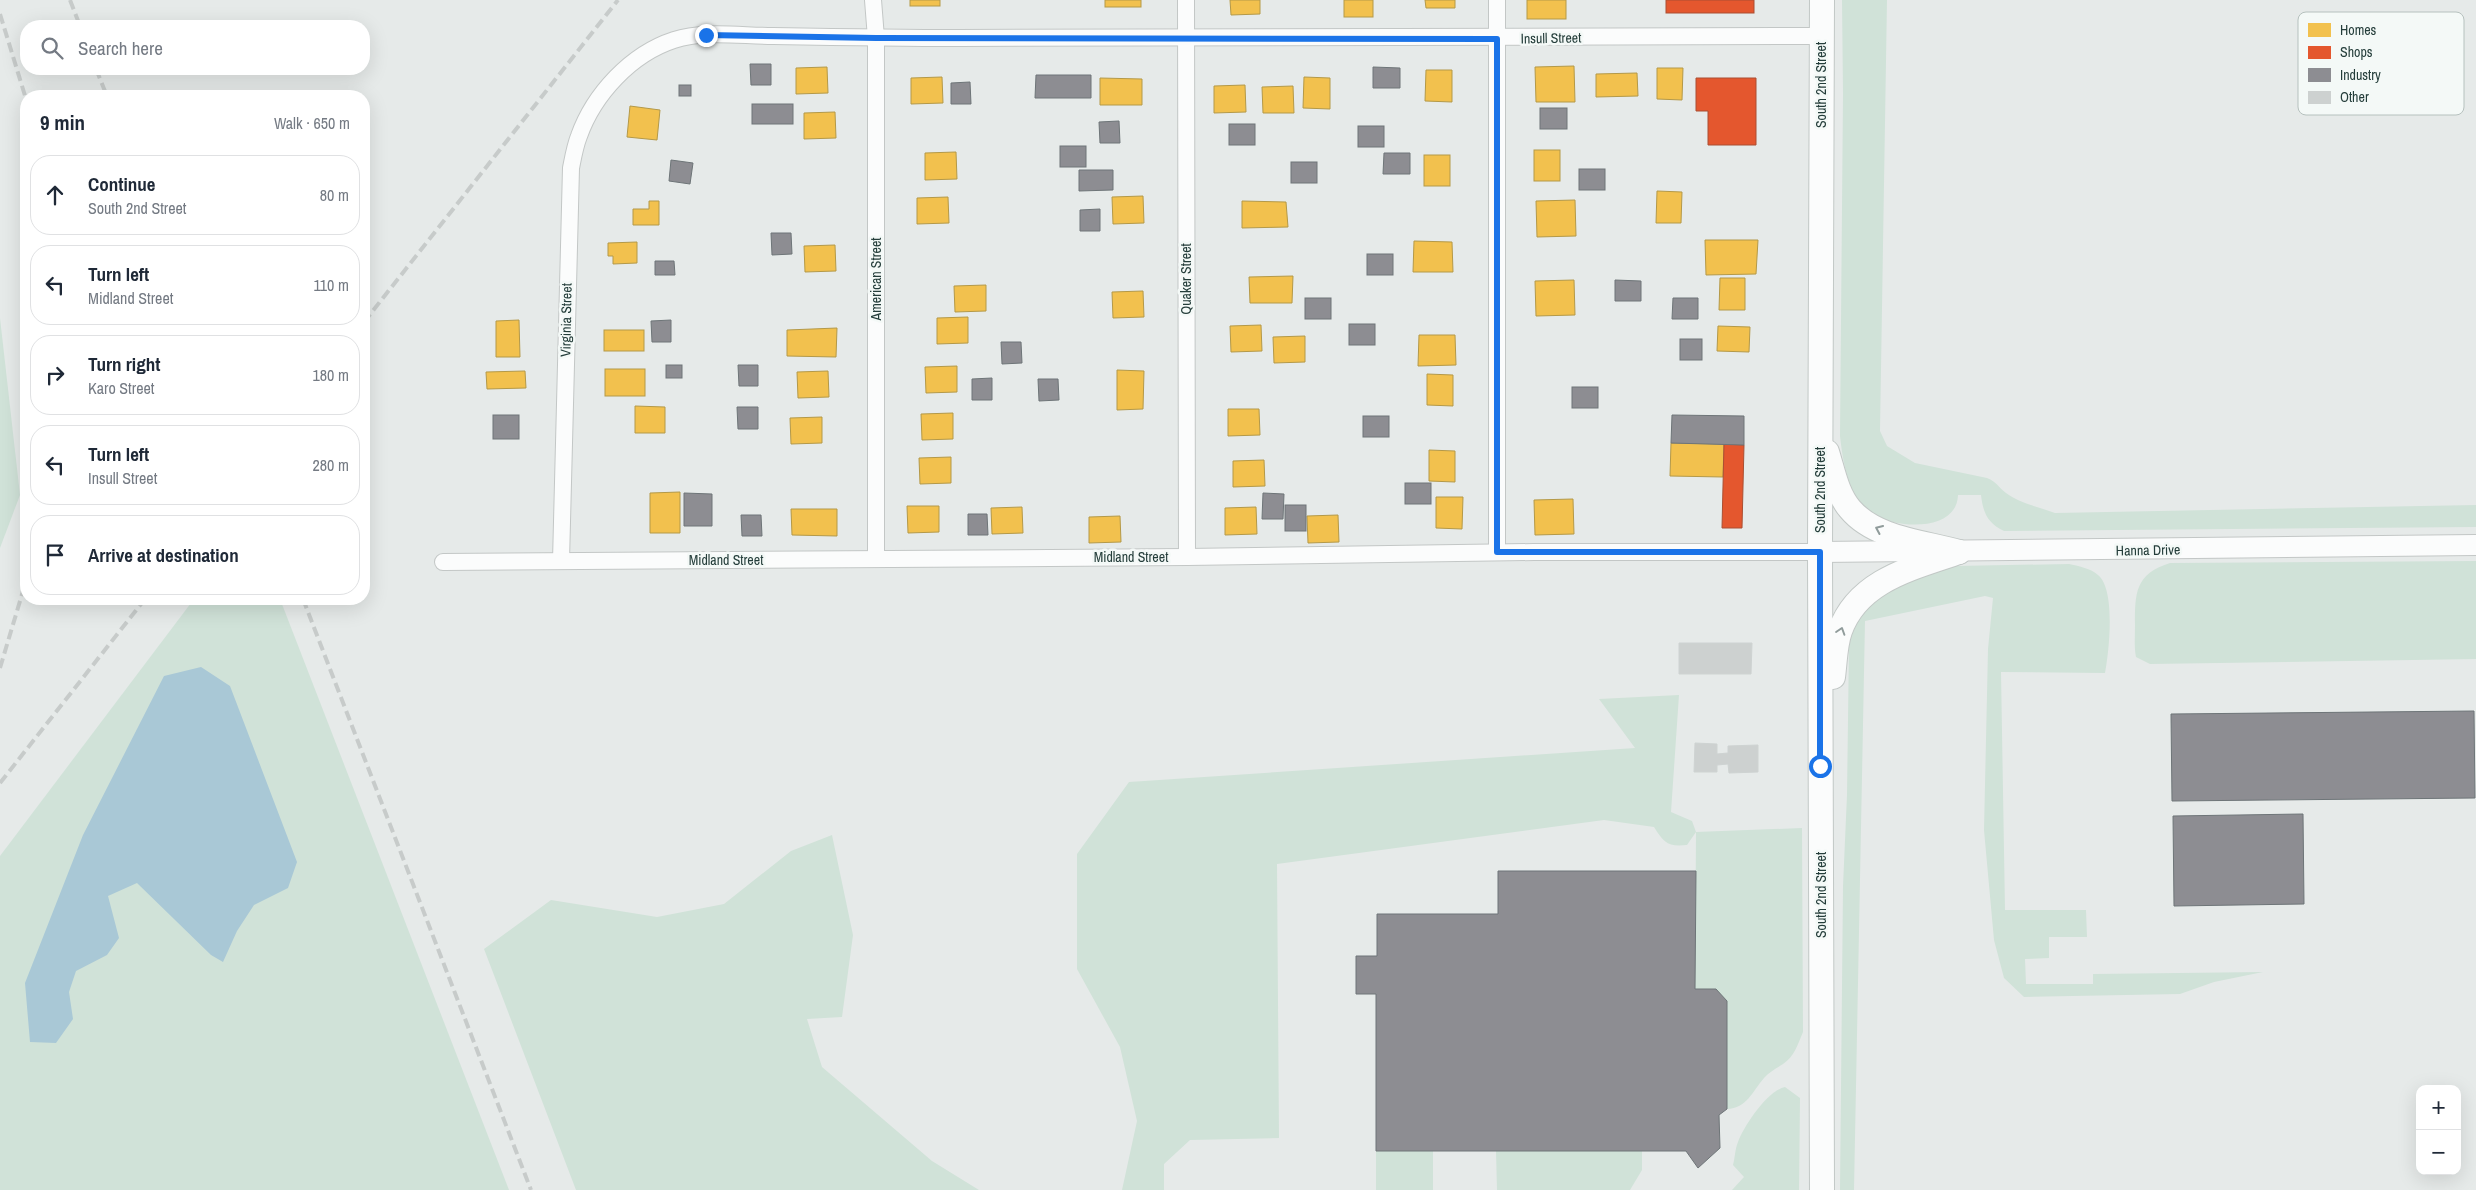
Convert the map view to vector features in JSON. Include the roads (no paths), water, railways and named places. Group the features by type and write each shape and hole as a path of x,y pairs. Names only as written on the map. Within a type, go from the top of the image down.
{"main road":[{"name":"South 2nd Street","path":"1822,0 1820,430 1822,1190"},
{"path":"1820,430 1838,487 1849,508 1863,522 1881,531 1959,552"},
{"path":"1820,766 1839,633 1846,617 1857,602 1887,578 1959,552"}],"street":[{"name":"American Street","path":"873,0 876,38 876,559"},
{"name":"Quaker Street","path":"1186,0 1187,557"},
{"path":"1497,0 1497,552"},
{"name":"Insull Street","path":"608,88 623,71 647,51 674,39 689,36 1497,39 1822,36"},
{"name":"Virginia Street","path":"561,561 569,185 578,137 591,112 608,88"},
{"name":"Hanna Drive","path":"1820,552 2476,545"},
{"name":"Midland Street","path":"443,562 1187,557 1497,552 1820,552"}],"water":[{"path":"201,667 230,686 297,862 288,888 254,905 237,931 223,962 211,955 137,883 108,896 119,938 107,955 76,971 69,992 73,1019 56,1043 30,1042 25,983 83,835 164,676"}],"railway":[{"path":"70,0 78,20"},
{"path":"370,314 618,0"},
{"path":"0,14 23,90"},
{"path":"98,75 105,90"},
{"path":"0,668 20,601"},
{"path":"0,783 140,605"},
{"path":"305,605 531,1190"}]}
